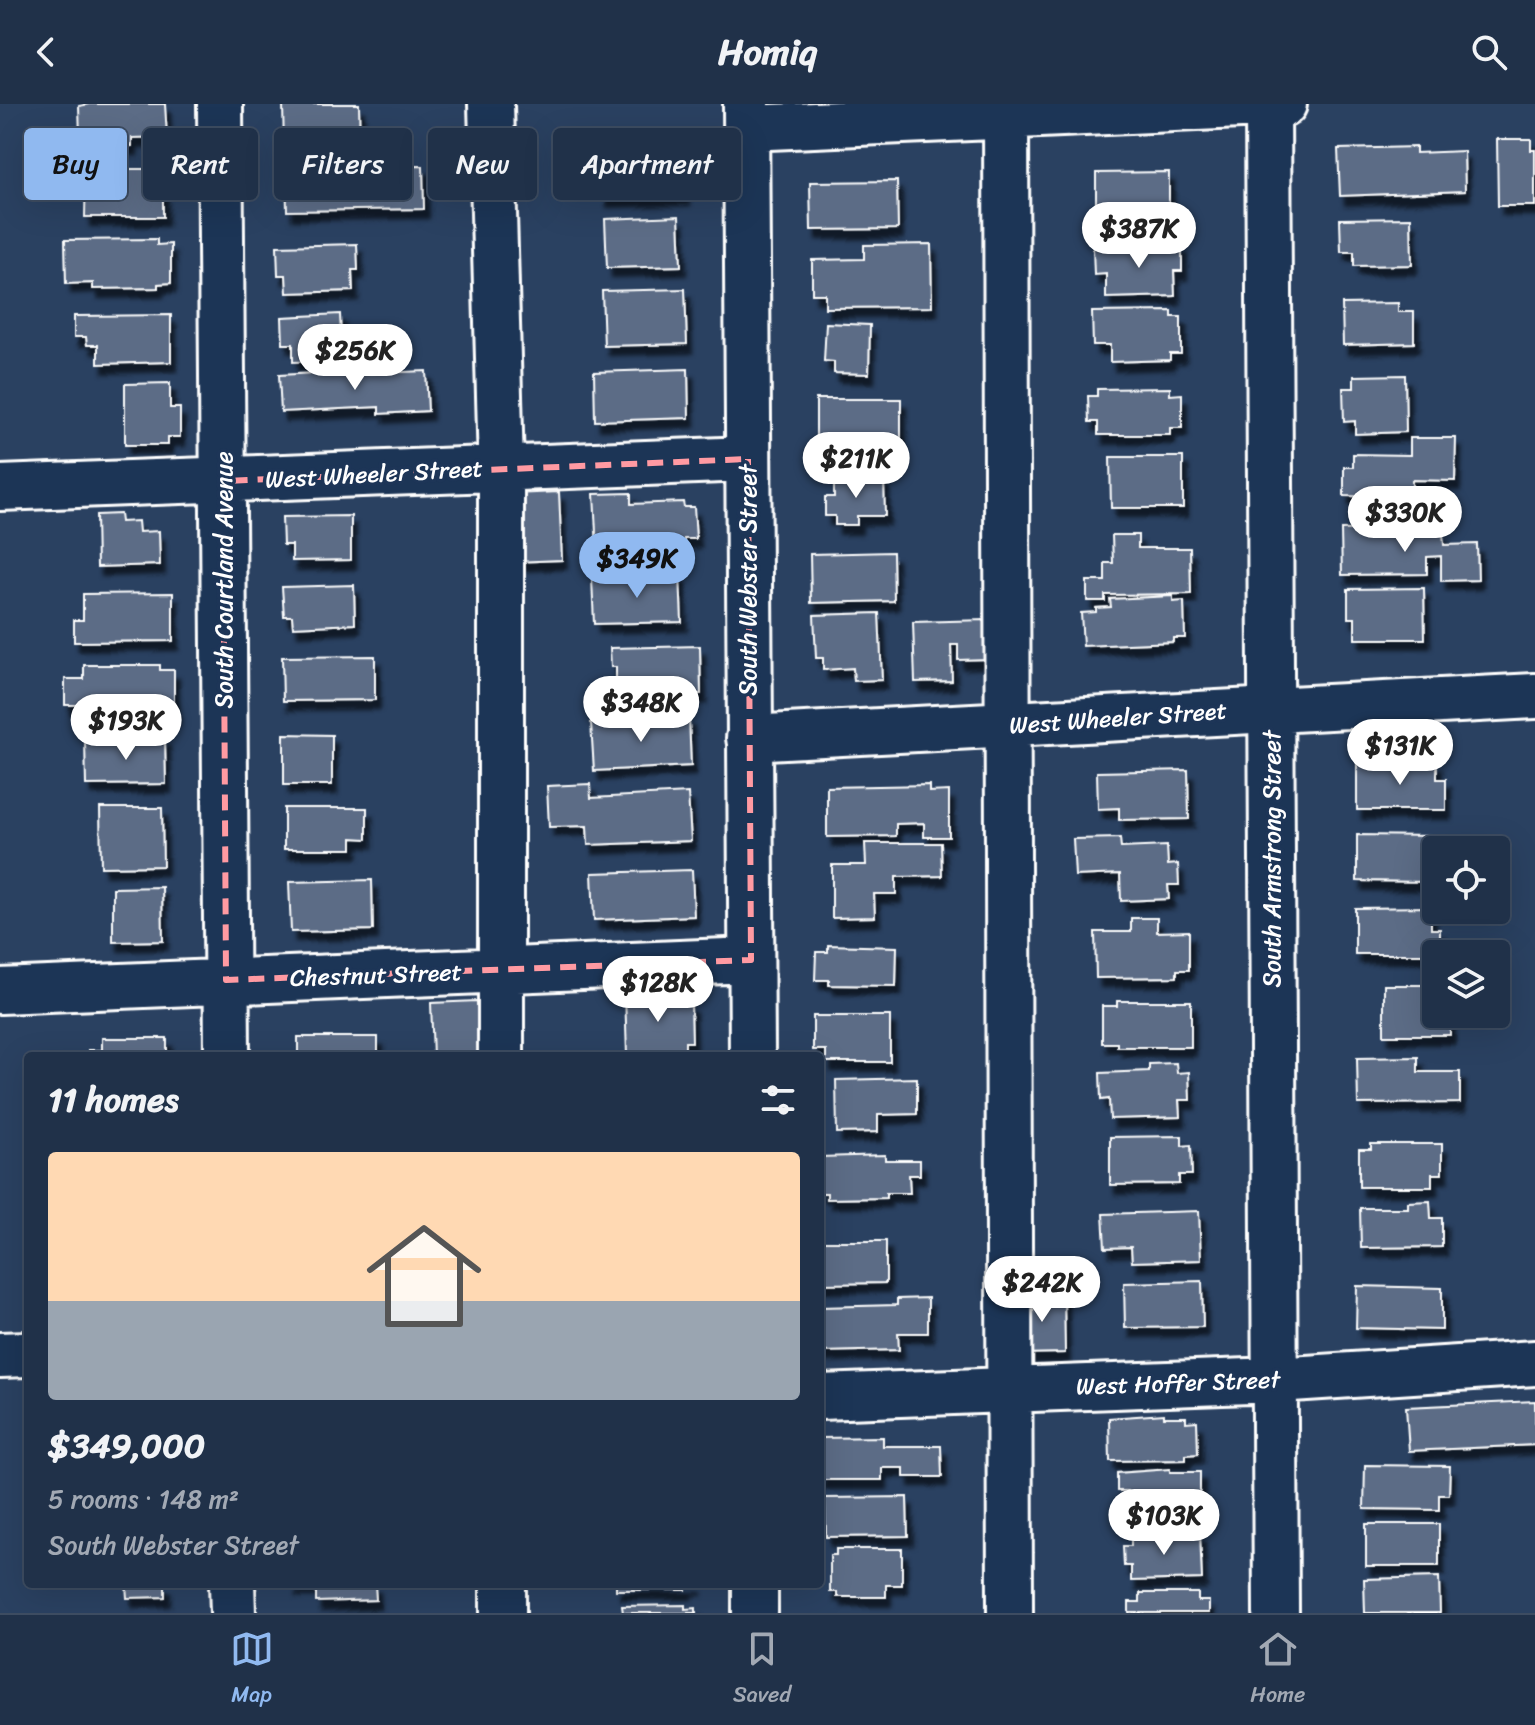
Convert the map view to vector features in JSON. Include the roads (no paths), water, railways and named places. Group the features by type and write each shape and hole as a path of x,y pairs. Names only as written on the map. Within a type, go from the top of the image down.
{"street":[{"name":"South Courtland Avenue","path":"220,104 227,1052"},
{"path":"491,104 501,468 501,1052"},
{"name":"South Armstrong Street","path":"1268,104 1276,1613"},
{"path":"746,116 1284,104"},
{"path":"1006,111 1010,1613"},
{"name":"South Webster Street","path":"746,116 752,1052"},
{"name":"West Wheeler Street","path":"0,488 748,459"},
{"name":"West Wheeler Street","path":"749,738 1535,696"},
{"name":"Chestnut Street","path":"0,991 751,960"},
{"path":"0,1355 24,1354"},
{"name":"West Hoffer Street","path":"824,1397 1276,1380 1535,1363"},
{"path":"232,1588 233,1613"},
{"path":"503,1588 503,1613"},
{"path":"755,1588 755,1613"}]}
